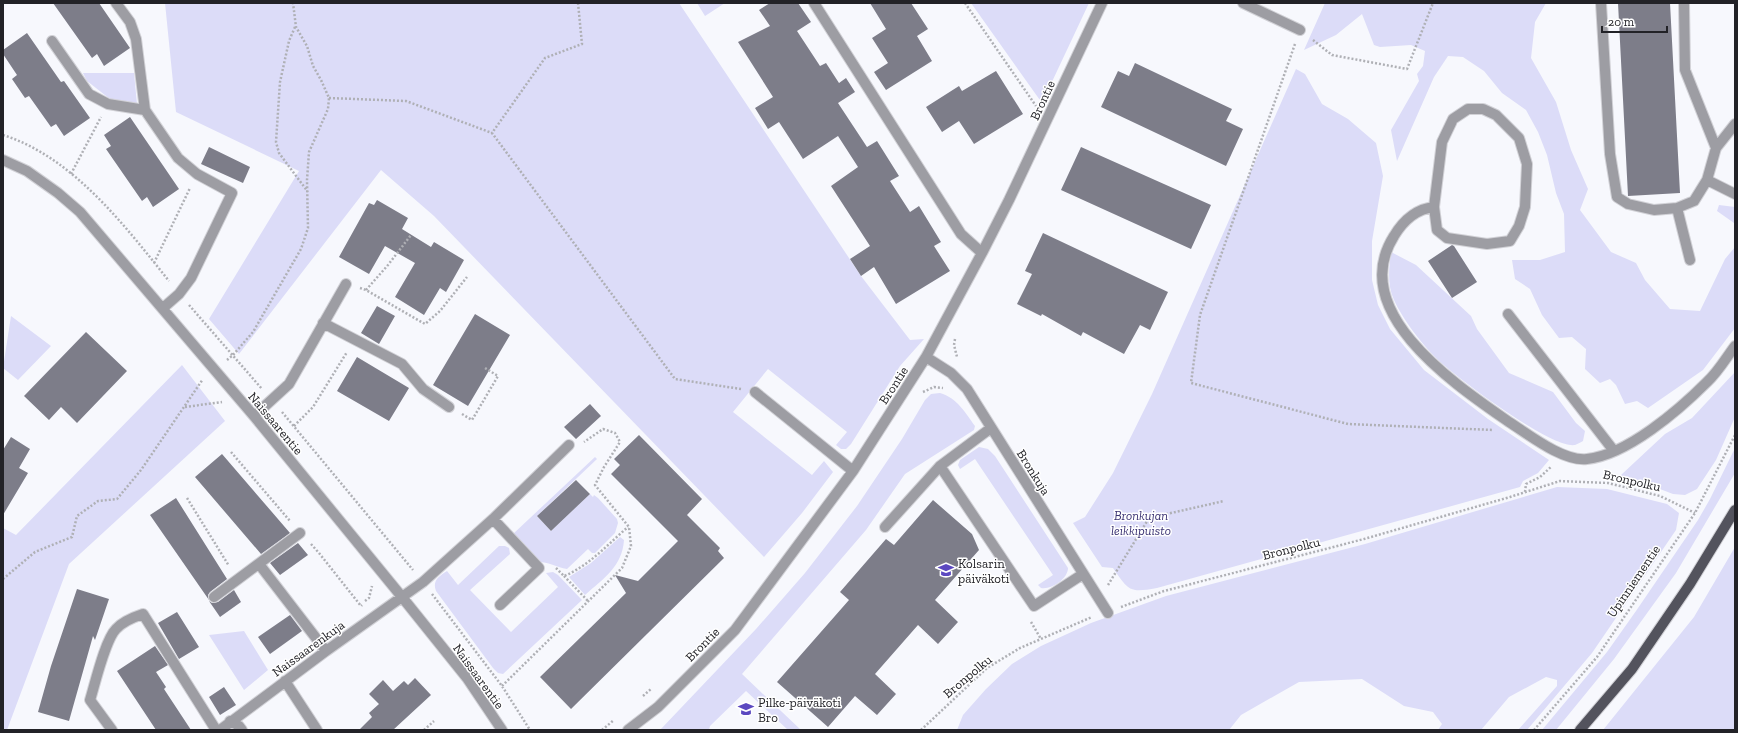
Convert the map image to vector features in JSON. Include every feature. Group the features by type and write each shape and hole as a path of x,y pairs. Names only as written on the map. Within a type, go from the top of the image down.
{"main road":[{"path":"1580,730 1632,669 1690,584 1735,510"}],"street":[{"path":"116,3 130,22 136,39 145,110 178,158 197,174 232,193 191,278 179,294 163,308"},
{"path":"814,3 961,234 982,253"},
{"name":"Brontie","path":"628,730 658,707 735,630 853,471 926,356 982,253 1102,3"},
{"path":"1243,3 1300,30"},
{"path":"1601,3 1610,154 1617,197 1628,204 1654,210 1677,208 1694,201 1707,180 1716,148 1735,124"},
{"path":"1684,3 1685,70 1716,148"},
{"path":"52,41 89,94 108,104 145,110"},
{"path":"1468,109 1483,109 1496,115 1518,138 1527,164 1525,207 1519,226 1510,241 1488,244 1447,238 1437,230 1434,206 1442,142 1453,119 1468,109"},
{"name":"Naissaarentie","path":"3,160 27,171 58,193 80,212 254,416 402,597 467,678 502,730"},
{"path":"1707,180 1735,194"},
{"path":"1434,206 1424,208 1412,215 1398,229 1389,244 1384,256 1382,279 1387,302 1399,324 1431,363 1466,392 1545,446 1564,455 1585,460 1601,456 1631,443 1664,420 1708,381 1735,346"},
{"path":"1677,208 1690,260"},
{"path":"254,416 289,384 346,284"},
{"path":"1508,314 1614,451"},
{"path":"323,323 402,364 423,389 449,407"},
{"name":"Bronkuja","path":"926,356 960,381 967,389 1108,612"},
{"path":"755,392 853,471"},
{"path":"885,527 909,498 940,466 991,428"},
{"name":"Naissaarenkuja","path":"220,730 230,721 326,651 423,582 492,519 569,445"},
{"path":"940,466 1034,606 1083,574"},
{"path":"492,519 539,568 500,605"},
{"path":"214,597 300,533"},
{"path":"259,564 326,651"},
{"path":"112,730 90,700 104,654 115,629 130,619 143,614 216,730"},
{"path":"285,681 317,730"},
{"path":"230,721 239,726 242,730"}],"path":[{"path":"233,355 253,332 301,249 308,228 309,194 307,180 309,152 328,109 329,98 296,27 293,3"},
{"path":"492,133 545,58 582,44 578,3"},
{"path":"964,3 1038,109 1049,115"},
{"path":"1433,3 1407,69 1332,55 1300,30 1200,315 1191,383 1348,424 1524,432"},
{"path":"296,27 289,41 280,82 276,142 279,153 309,194"},
{"path":"329,98 406,100 492,133 675,379 755,392"},
{"path":"71,174 108,104"},
{"path":"3,135 28,145 71,174 96,196 294,426 423,582 502,686 530,730"},
{"path":"154,263 197,174"},
{"path":"366,290 411,236"},
{"path":"346,284 366,290 425,324 440,311 467,277"},
{"path":"294,426 313,407 354,340"},
{"path":"449,407 472,420 498,376 486,368"},
{"path":"3,579 35,552 72,537 77,516 98,501 117,499 141,470 185,408 203,379"},
{"path":"185,408 222,402"},
{"path":"502,686 622,568 631,546 629,527 595,485 604,467 620,442 615,433 604,429 557,457"},
{"name":"Upinniementie","path":"1534,730 1596,657 1695,513 1735,435"},
{"path":"1526,492 1526,484 1540,477 1564,455"},
{"name":"Bronpolku","path":"921,730 987,668 1020,648 1100,614 1164,591 1364,539 1560,481 1608,483 1660,496 1695,513"},
{"path":"187,498 237,580"},
{"path":"1095,592 1109,584 1149,518 1224,501"},
{"path":"564,576 584,566 629,527"},
{"path":"539,568 555,568 588,601"},
{"path":"346,587 361,606 369,598 373,583"},
{"path":"637,701 654,686"},
{"path":"602,730 620,716"},
{"path":"424,730 434,721"}],"green space":[{"path":"165,3 679,3 861,276 910,340 924,339 900,366 851,444 846,449 841,449 836,445 847,432 768,369 733,412 812,475 824,461 833,472 802,513 764,557 434,216 381,170 239,354 209,319 299,171 176,112"},
{"path":"697,3 725,3 705,16"},
{"path":"971,3 1089,3 1042,103"},
{"path":"1325,3 1546,3 1535,22 1531,58 1556,102 1571,150 1588,189 1580,210 1611,252 1636,263 1645,280 1670,309 1700,311 1725,259 1735,247 1735,328 1703,370 1648,408 1637,401 1625,404 1616,385 1610,379 1600,383 1585,369 1586,349 1572,337 1559,338 1542,315 1530,289 1515,279 1512,260 1540,260 1565,252 1564,214 1556,193 1547,155 1538,132 1526,110 1502,93 1484,71 1463,57 1448,56 1434,77 1397,161 1391,130 1419,81 1417,74 1423,66 1425,51 1411,45 1380,47 1374,45 1362,14 1336,35 1304,50"},
{"name":"Bronkujan leikkipuisto","path":"1296,69 1305,74 1322,104 1348,119 1376,143 1383,176 1372,241 1372,280 1378,305 1390,329 1424,370 1488,419 1549,460 1538,473 1523,481 1520,487 1157,588 1135,590 1123,582 1113,568 1102,567 1073,523 1085,517 1113,473 1152,394"},
{"path":"83,73 134,73 137,104 110,99 87,81"},
{"path":"1719,205 1735,207 1735,230 1734,223 1717,211"},
{"path":"1391,252 1416,265 1471,316 1477,329 1509,373 1553,392 1576,423 1585,431 1583,441 1575,445 1563,443 1546,436 1504,410 1463,381 1437,359 1402,316 1394,300 1389,282"},
{"path":"11,316 51,346 18,380 3,368"},
{"path":"182,365 225,421 69,564 7,730 3,730 3,528 16,535"},
{"path":"1735,372 1735,417 1716,460 1697,489 1685,495 1673,494 1652,486 1621,480 1621,475 1665,434 1692,418"},
{"path":"940,393 951,398 960,406 975,426 974,430 905,474 866,530 742,674 801,730 788,730 746,691 710,726 709,730 660,730 756,629 805,573 857,506 902,439 925,400 931,394"},
{"path":"979,447 988,449 995,456 1068,568 1065,576 1058,583 1045,588 1041,588 1038,585 1053,575 975,459 960,469 958,465 960,460"},
{"path":"1735,448 1735,473 1676,573 1614,659 1556,730 1542,730 1607,652 1636,611 1698,520"},
{"path":"595,457 597,459 537,516 551,531 590,494 593,497 594,495 598,498 617,519 618,523 615,533 595,553 592,553 588,549 567,569 540,562 513,534"},
{"path":"1557,487 1607,489 1667,504 1679,513 1676,530 1592,653 1527,730 1518,730 1557,686 1557,680 1546,677 1509,697 1481,730 1438,730 1442,724 1433,712 1404,706 1362,679 1299,682 1241,715 1229,730 957,730 963,715 986,689 1012,664 1041,646 1091,623 1166,596 1365,544"},
{"path":"620,537 624,540 623,549 616,565 585,595 569,577 591,563"},
{"path":"499,546 509,548 510,554 470,590 511,632 558,587 546,573 553,572 558,575 582,600 503,674 498,673 493,668 436,591 435,587 437,579 447,571 458,585"},
{"path":"1735,547 1735,730 1603,730 1694,617"},
{"path":"244,631 268,670 244,690 209,635"}],"building":[{"path":"53,3 99,3 130,48 104,66 97,54 92,58"},
{"path":"770,3 798,3 811,22 797,31 820,66 826,63 839,83 846,78 855,92 838,103 867,147 877,141 899,176 890,181 910,212 919,206 941,242 934,246 950,271 896,304 874,267 861,276 850,259 870,246 831,186 858,167 838,136 803,159 779,122 768,129 755,108 773,97 738,42 770,26 759,10"},
{"path":"870,3 911,3 928,29 917,36 932,61 886,90 874,72 888,63 872,38 886,29"},
{"path":"1618,3 1670,3 1680,193 1628,196"},
{"path":"27,33 61,82 64,81 90,118 64,136 56,124 51,127 29,96 25,98 12,79 17,75 3,54 3,50"},
{"path":"1135,63 1232,109 1226,121 1243,129 1226,166 1101,107 1118,71 1129,76"},
{"path":"996,71 1023,114 974,144 959,121 942,132 926,107 959,86 962,91"},
{"path":"130,117 179,189 153,207 147,197 142,201 106,149 111,146 104,135"},
{"path":"209,147 250,167 243,183 201,164"},
{"path":"1081,147 1211,205 1191,249 1061,190"},
{"path":"377,200 408,218 402,229 431,247 434,242 464,260 446,292 440,288 424,315 395,297 415,263 385,246 369,274 339,257 369,203 374,205"},
{"path":"1043,233 1168,292 1150,330 1140,325 1124,354 1083,332 1081,336 1042,314 1041,316 1017,304 1032,274 1025,271"},
{"path":"1452,245 1477,282 1452,298 1428,261"},
{"path":"377,306 395,316 379,344 361,333"},
{"path":"475,314 510,335 468,406 433,385"},
{"path":"86,332 127,371 77,423 61,407 49,420 24,396"},
{"path":"357,357 409,388 389,421 337,391"},
{"path":"590,404 601,416 576,439 564,427"},
{"path":"639,435 702,499 687,515 720,548 718,551 724,558 571,709 540,677 626,593 615,575 638,581 678,541 611,474 620,465 614,459"},
{"path":"11,437 30,449 19,468 28,473 3,515 3,450"},
{"path":"222,454 290,533 261,554 195,477"},
{"path":"576,480 590,494 551,531 537,516"},
{"path":"176,498 227,579 210,592 208,595 209,600 150,515"},
{"path":"933,500 972,534 979,550 935,600 958,622 938,644 918,625 875,674 896,694 877,715 855,696 828,727 777,682 849,600 840,592 886,539 894,545"},
{"path":"298,543 308,555 280,575 270,563"},
{"path":"77,589 109,599 95,640 93,636 69,721 38,712 51,666"},
{"path":"234,590 241,602 220,617 209,601 212,603 218,602"},
{"path":"177,612 199,647 179,659 158,623"},
{"path":"290,615 302,631 270,654 258,637"},
{"path":"155,646 168,665 156,672 166,687 164,689 191,730 156,730 117,671"},
{"path":"415,678 431,695 393,730 359,730 372,717 369,713 379,704 369,694 383,680 393,691 404,681 408,685"},
{"path":"224,687 236,705 220,715 209,697"}],"place":[{"name":"Kolsarin päiväkoti","path":"946,570"},
{"name":"Pilke-päiväkoti Bro","path":"746,709"}]}
